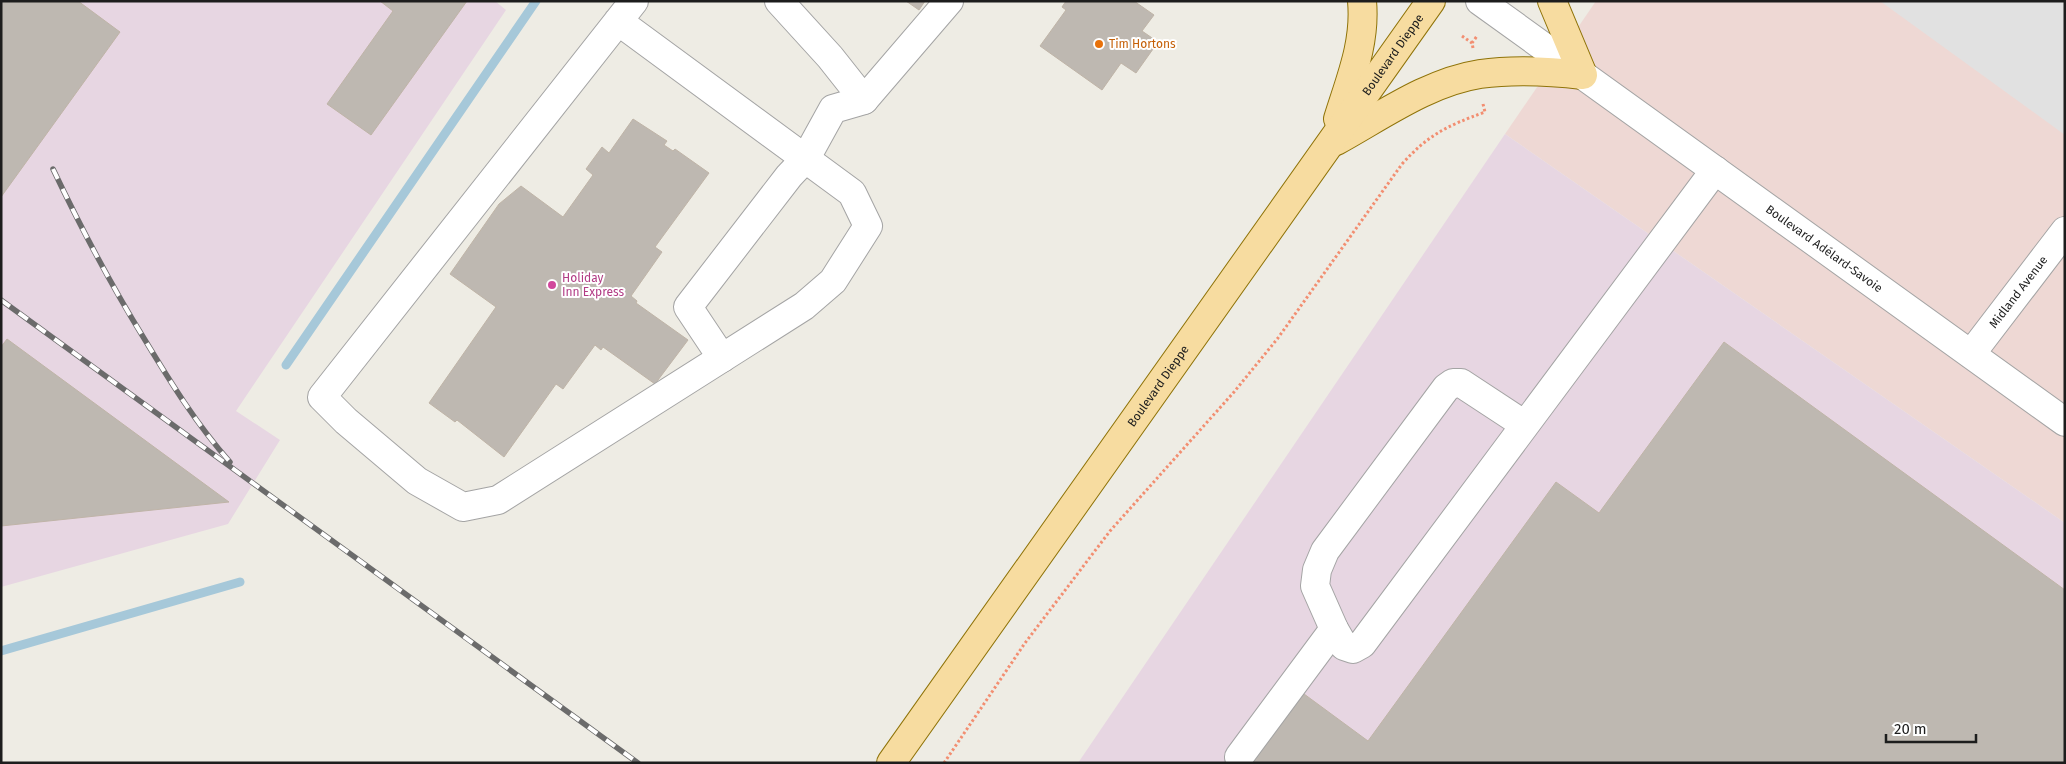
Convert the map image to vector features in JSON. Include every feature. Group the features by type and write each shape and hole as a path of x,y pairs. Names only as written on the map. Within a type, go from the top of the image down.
{"main road":[{"path":"1330,144 1360,48 1363,26 1362,1"},
{"path":"1330,144 1416,97 1443,85 1478,74 1536,70 1582,75 1552,1"},
{"name":"Boulevard Dieppe","path":"891,763 1428,5"}],"street":[{"path":"779,1 830,56 864,100"},
{"path":"722,358 688,307 789,176 806,158 833,109 864,100 949,1"},
{"name":"Boulevard Adélard-Savoie","path":"1480,1 2065,422"},
{"path":"626,11 806,158 852,193 868,226 833,281 804,306 498,500 463,507 417,481 346,421 322,396 626,11"},
{"path":"1525,425 1461,383 1453,383 1446,388 1325,551 1317,570 1315,586 1334,629 1344,646 1353,649 1362,644 1715,170"},
{"name":"Midland Avenue","path":"1971,354 2065,231"},
{"path":"1240,757 1334,629"}],"path":[{"path":"1462,36 1472,43"},
{"path":"944,763 1030,636 1110,531 1278,338 1402,164 1421,143 1447,126 1485,112 1483,104"}],"shaded area":[{"path":"1,1 495,1 506,10 236,411 280,440 228,524 1,587"},
{"path":"1596,1 2065,1 2065,523 1505,134"},
{"path":"1880,1 2065,1 2065,135"},
{"path":"1505,134 2065,523 2065,763 1078,763"}],"building":[{"path":"1,1 78,1 120,32 1,197"},
{"path":"380,1 467,1 371,135 327,104 393,11"},
{"path":"906,1 925,1 919,10"},
{"name":"Tim Hortons","path":"1066,1 1134,1 1154,15 1142,31 1158,42 1136,73 1121,63 1102,90 1040,46 1066,10 1062,7"},
{"name":"Holiday Inn Express","path":"633,119 667,141 664,145 673,151 675,149 709,173 655,247 662,252 631,296 637,301 636,303 688,340 655,384 603,347 601,350 595,345 563,389 556,384 504,457 457,420 455,422 429,403 496,307 450,274 499,204 521,186 563,217 593,175 586,169 602,147 609,153"},
{"path":"7,339 229,502 1,526 1,347"},
{"path":"1724,342 2065,590 2065,763 1248,763 1300,691 1368,741 1556,482 1599,513"}],"waterway":[{"path":"286,365 536,1"},
{"path":"1,651 240,582"}],"railway":[{"path":"53,169 74,213 132,319 185,403 230,462"},
{"path":"1,300 638,763"}],"place":[{"name":"Tim Hortons","path":"1099,44"},
{"name":"Holiday Inn Express","path":"552,285"}]}
